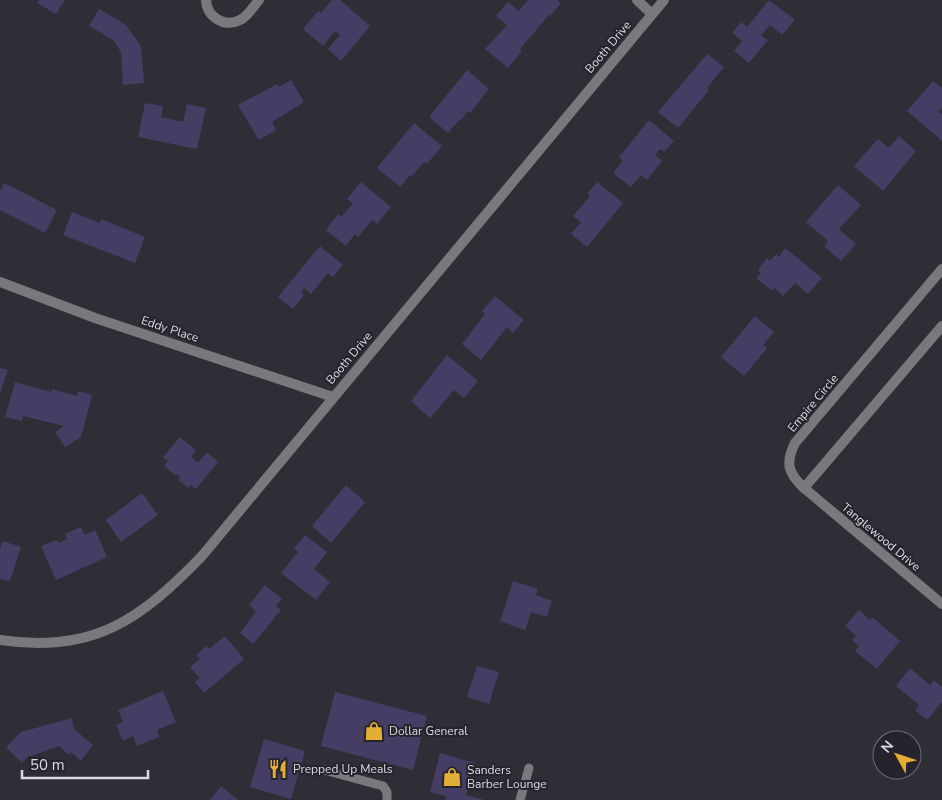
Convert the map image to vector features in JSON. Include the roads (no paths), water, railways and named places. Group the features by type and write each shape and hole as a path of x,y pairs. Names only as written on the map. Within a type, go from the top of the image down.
{"street":[{"path":"206,0 210,14 215,19 224,23 242,20 259,0"},
{"path":"637,0 652,14"},
{"name":"Booth Drive","path":"0,640 38,644 78,639 105,631 123,623 147,608 171,588 202,556 664,0"},
{"name":"Empire Circle","path":"804,488 794,478 789,466 790,454 796,443 942,269"},
{"name":"Eddy Place","path":"0,282 95,318 333,397"},
{"path":"804,488 942,326"},
{"name":"Tanglewood Drive","path":"804,488 942,604"}],"lane":[{"path":"520,800 529,768"},
{"path":"324,770 383,786 387,792 387,800"}],"place":[{"name":"Dollar General","path":"374,731"},
{"name":"Prepped Up Meals","path":"278,769"},
{"name":"Sanders Barber Lounge","path":"452,777"}]}
